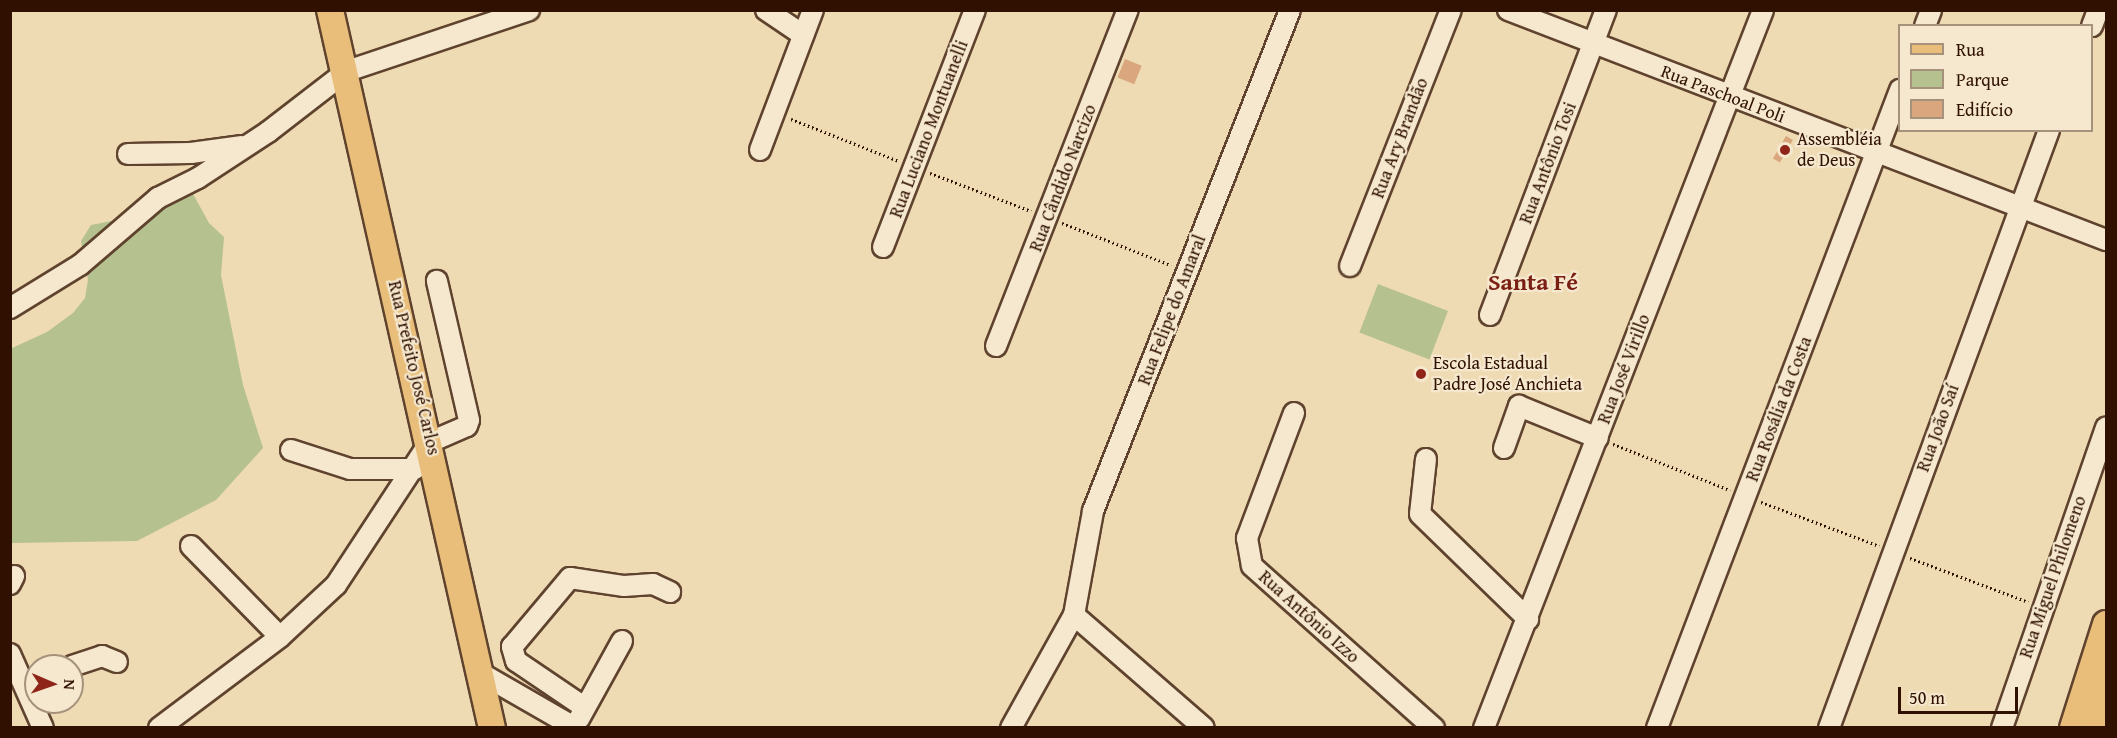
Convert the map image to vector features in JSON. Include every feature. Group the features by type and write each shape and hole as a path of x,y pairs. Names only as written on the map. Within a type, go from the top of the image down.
{"main road":[{"name":"Rua Prefeito José Carlos","path":"330,10 346,71 430,442 492,728"},
{"path":"2073,728 2106,624"},
{"path":"2096,728 2106,683"}],"street":[{"path":"10,308 80,265 158,198 253,143 346,71 529,10"},
{"path":"766,10 803,35"},
{"path":"760,150 813,10"},
{"name":"Rua Luciano Montuanelli","path":"883,247 975,10"},
{"name":"Rua Cândido Narcizo","path":"996,346 1128,10"},
{"name":"Rua Felipe do Amaral","path":"1011,728 1074,615 1094,511 1290,10"},
{"name":"Rua Ary Brandão","path":"1350,266 1451,10"},
{"name":"Rua Paschoal Poli","path":"1508,10 2106,240"},
{"name":"Rua Antônio Tosi","path":"1490,315 1606,10"},
{"name":"Rua José Virillo","path":"1484,728 1762,10"},
{"path":"2092,24 2098,10"},
{"name":"Rua Rosália da Costa","path":"1657,728 1898,93"},
{"name":"Rua João Saí","path":"1829,728 2018,206 2048,132"},
{"path":"128,154 223,150 253,143"},
{"path":"159,728 280,637 336,585 415,469 430,442 467,426 469,420 437,281"},
{"path":"1504,448 1519,406 1598,438"},
{"name":"Rua Antônio Izzo","path":"1294,413 1247,538 1252,566 1434,728"},
{"name":"Rua Miguel Philomeno","path":"2002,728 2042,607 2106,428"},
{"path":"291,450 350,469 415,469"},
{"path":"1426,459 1420,514 1528,619"},
{"path":"191,546 280,637"},
{"path":"584,707 516,661 512,647 570,578 624,586 653,584 670,592"},
{"path":"1074,615 1204,728"},
{"path":"482,674 576,727 584,707 622,641"},
{"path":"10,654 24,679"},
{"path":"84,662 102,656 117,662"}],"path":[{"path":"775,113 1187,271"},
{"path":"1598,438 2042,607"}],"green space":[{"path":"192,192 209,223 224,237 221,275 243,385 263,448 216,500 137,541 11,543 10,349 47,332 73,313 85,298 88,280 81,241 91,225 137,216"},
{"path":"1378,284 1448,311 1429,359 1359,333"}],"building":[{"path":"1125,59 1142,66 1134,84 1118,78"},
{"name":"Assembléia de Deus","path":"1786,136 1793,140 1780,163 1773,159"}],"place":[{"name":"Assembléia de Deus","path":"1785,150"},
{"name":"Escola Estadual Padre José Anchieta","path":"1421,374"}],"district":[{"name":"Santa Fé","path":"1533,282"}]}
